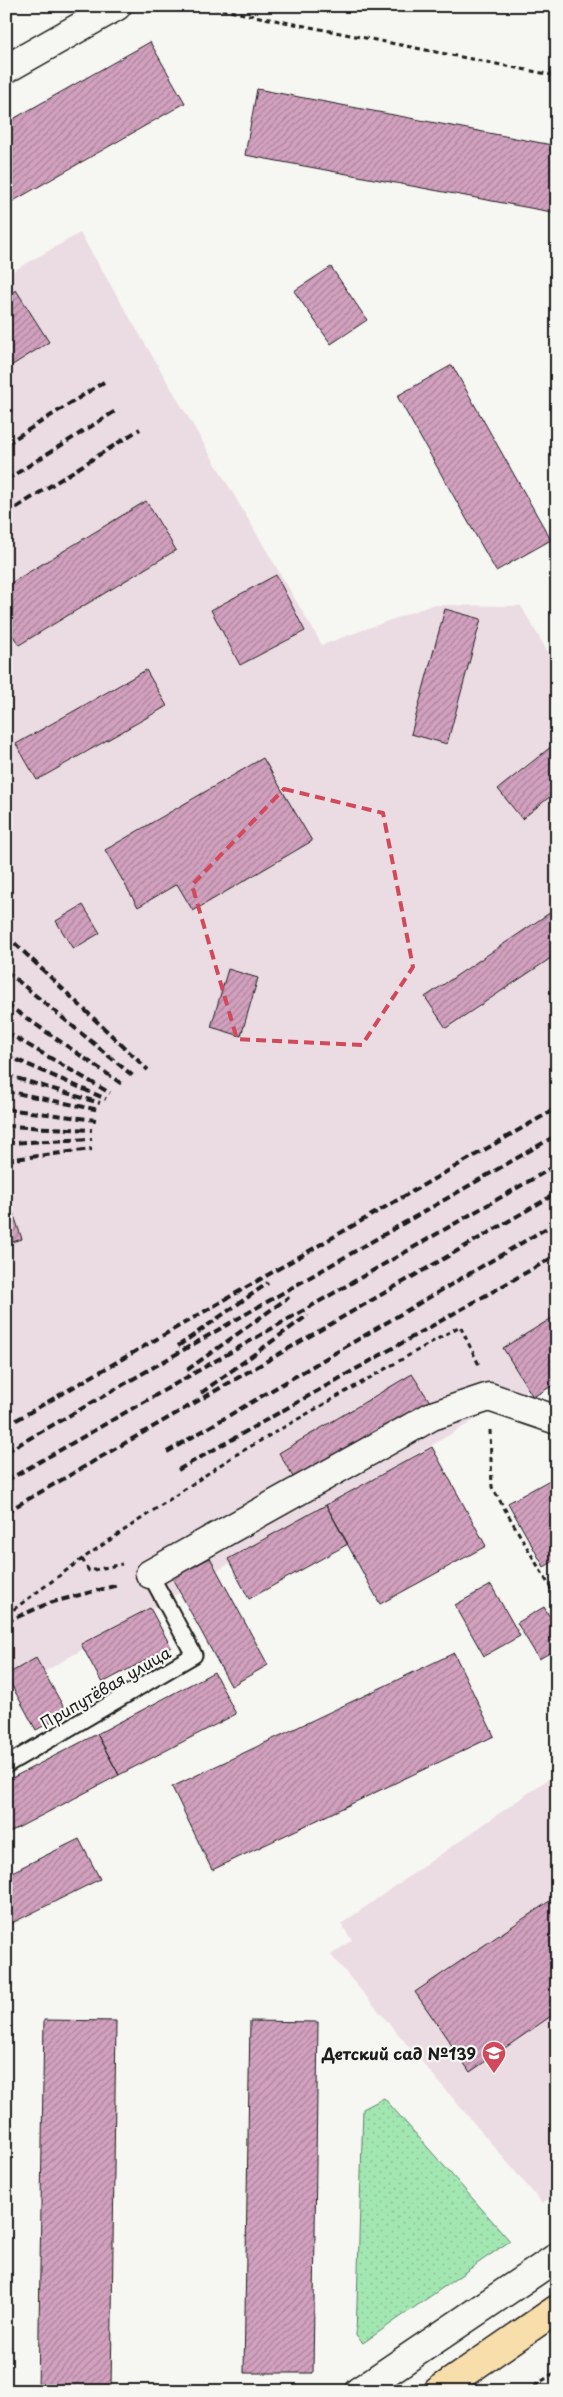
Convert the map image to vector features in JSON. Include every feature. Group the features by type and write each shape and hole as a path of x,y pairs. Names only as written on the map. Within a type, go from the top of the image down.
{"main road":[{"path":"438,2391 557,2310"}],"street":[{"path":"6,69 117,6"},
{"path":"150,1574 432,1416 488,1397 557,1420"},
{"path":"359,2391 557,2257"}],"lane":[{"name":"Припутёвая улица","path":"6,1765 194,1655 150,1574"}],"path":[{"path":"156,7 163,6"},
{"path":"204,6 557,76"},
{"path":"82,1559 89,1571 137,1561 150,1574"},
{"path":"528,2391 557,2371"}],"highlighted area":[{"path":"284,789 383,813 413,967 362,1045 237,1039 192,885"}],"shaded area":[{"path":"80,233 322,645 432,605 521,606 557,668 557,1372 6,1694 6,275"},
{"name":"Детский сад №139","path":"557,1773 557,2193 542,2203 331,1955 352,1940 341,1924"}],"green space":[{"path":"384,2098 510,2241 363,2343 356,2336 363,2109"}],"building":[{"path":"150,42 185,103 8,204 6,123"},
{"path":"257,89 557,146 557,213 245,155"},
{"path":"331,267 367,320 331,344 294,291"},
{"path":"16,290 49,342 6,369 6,296"},
{"path":"452,365 551,540 496,571 397,396"},
{"path":"146,501 176,550 19,645 6,625 6,586"},
{"path":"276,575 305,631 240,665 211,610"},
{"path":"445,609 481,619 447,744 411,734"},
{"path":"146,670 167,706 37,780 16,744"},
{"path":"557,742 557,791 522,819 498,789"},
{"path":"263,758 312,841 193,911 177,884 138,907 105,850"},
{"path":"83,905 100,933 73,949 56,921"},
{"path":"557,908 557,954 446,1028 425,997"},
{"path":"228,969 258,978 241,1036 211,1027"},
{"path":"6,1192 22,1239 6,1244"},
{"path":"557,1315 557,1383 533,1397 503,1348"},
{"path":"412,1374 430,1402 296,1482 279,1453"},
{"path":"432,1447 486,1546 380,1604 326,1505"},
{"path":"557,1476 557,1559 544,1567 508,1503"},
{"path":"326,1505 348,1544 249,1599 228,1559"},
{"path":"210,1558 268,1665 231,1686 172,1578"},
{"path":"491,1585 520,1636 484,1656 455,1605"},
{"path":"544,1607 557,1629 557,1649 539,1659 517,1623"},
{"path":"150,1608 171,1647 102,1683 81,1644"},
{"path":"454,1653 494,1736 212,1870 172,1787"},
{"path":"36,1658 67,1713 36,1730 6,1675"},
{"path":"214,1672 236,1714 119,1775 97,1734"},
{"path":"97,1734 119,1775 6,1834 6,1781"},
{"path":"79,1839 100,1879 6,1926 6,1875"},
{"path":"557,1896 557,2012 470,2072 415,1992"},
{"path":"44,2020 116,2021 111,2391 38,2391"},
{"path":"250,2021 318,2022 313,2373 244,2373"}],"railway":[{"path":"6,444 104,382"},
{"path":"6,480 117,410"},
{"path":"6,514 140,429"},
{"path":"6,935 148,1070"},
{"path":"6,971 133,1076"},
{"path":"6,1004 122,1084"},
{"path":"6,1032 110,1093"},
{"path":"6,1055 106,1099"},
{"path":"6,1075 100,1103"},
{"path":"6,1091 99,1110"},
{"path":"6,1426 557,1108"},
{"path":"6,1109 96,1120"},
{"path":"6,1126 92,1130"},
{"path":"6,1452 557,1135"},
{"path":"6,1143 92,1139"},
{"path":"6,1160 92,1149"},
{"path":"6,1481 557,1165"},
{"path":"6,1512 557,1193"},
{"path":"167,1452 557,1222"},
{"path":"178,1470 557,1255"},
{"path":"178,1346 268,1283"},
{"path":"187,1370 289,1297"},
{"path":"201,1393 308,1315"},
{"path":"6,1622 49,1603 118,1585"}],"place":[{"name":"Детский сад №139","path":"494,2074"}]}
